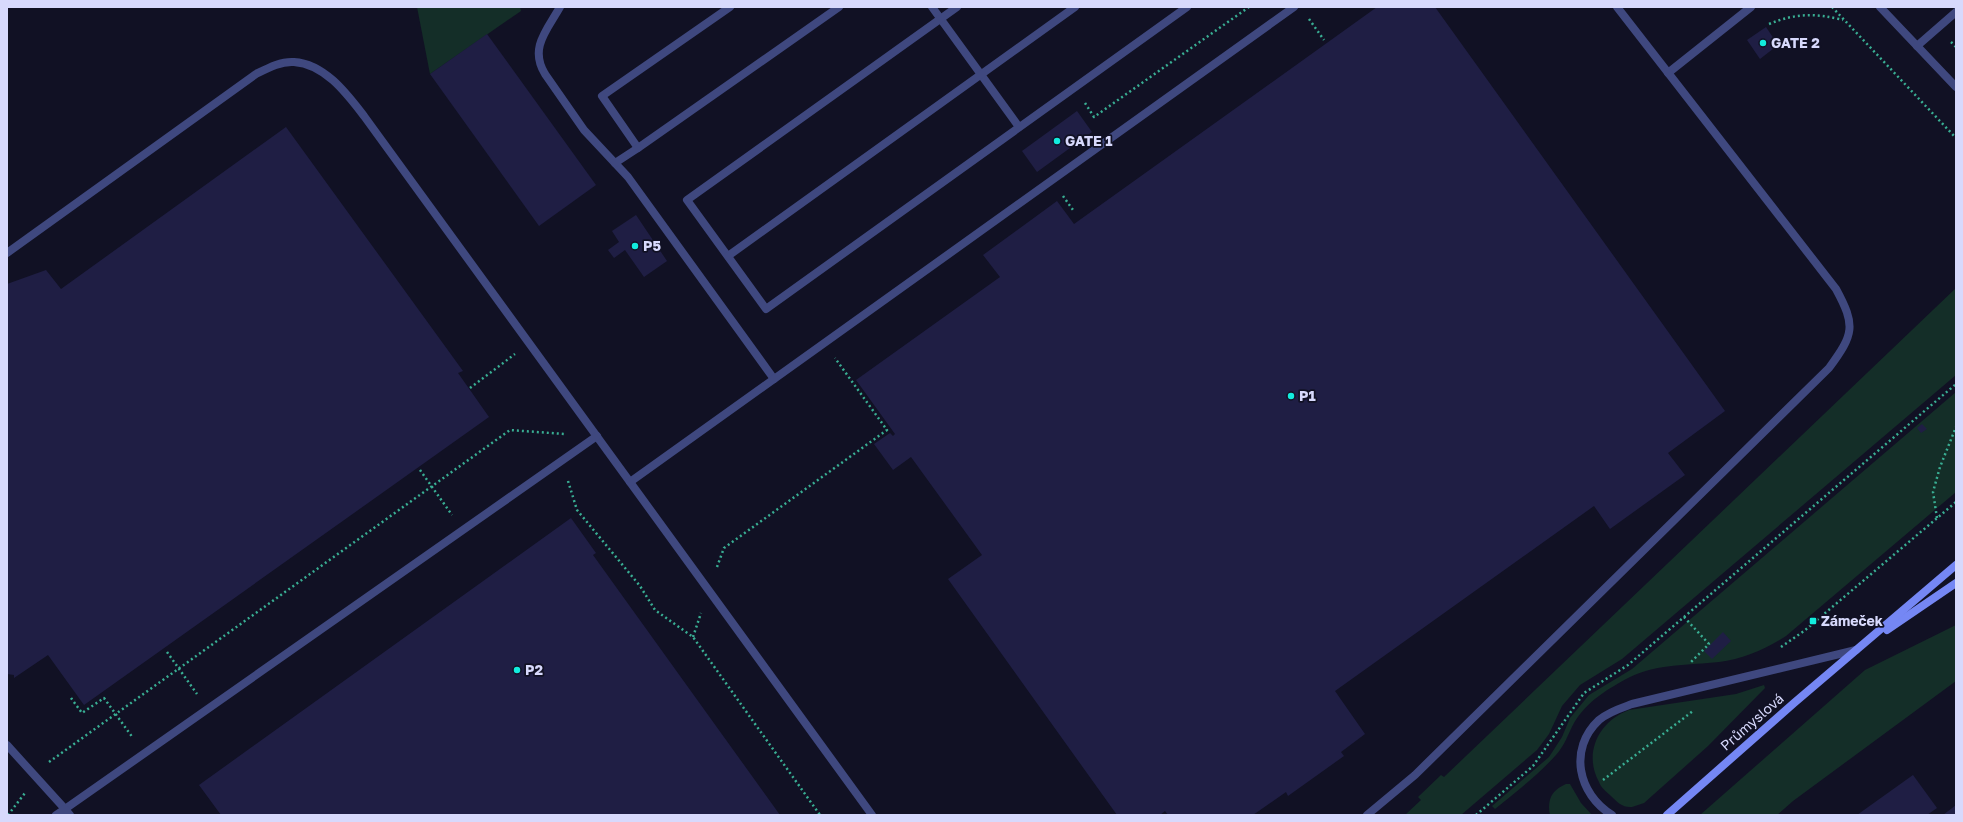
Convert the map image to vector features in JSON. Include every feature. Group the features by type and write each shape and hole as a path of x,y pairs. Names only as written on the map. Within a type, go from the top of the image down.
{"main road":[{"name":"Průmyslová","path":"1667,815 1794,702 1956,565"},
{"name":"Průmyslová","path":"1856,650 1956,583"}],"street":[{"path":"560,7 540,42 538,57 540,66 584,130 628,177 774,379"},
{"path":"638,148 602,96 730,7"},
{"path":"616,163 839,7"},
{"path":"932,7 1019,127"},
{"path":"957,7 687,200 766,309 1187,7"},
{"path":"728,256 1075,7"},
{"path":"630,482 1294,7"},
{"path":"1367,815 1415,775 1829,368 1844,348 1851,328 1847,309 1836,289 1617,7"},
{"path":"1668,73 1751,7"},
{"path":"1880,7 1956,87"},
{"path":"1917,46 1956,12"},
{"path":"7,253 256,74 274,65 294,62 312,67 328,76 346,93 872,815"},
{"path":"56,815 67,812 144,753 597,436"},
{"path":"1612,815 1595,802 1588,792 1581,772 1582,751 1592,729 1600,720 1610,713 1632,704 1856,650"},
{"path":"7,745 67,812"}],"path":[{"path":"1078,106 1084,101 1094,117 1249,7"},
{"path":"1832,7 1956,138"},
{"path":"1769,24 1781,19 1804,14 1843,20"},
{"path":"1308,18 1324,40"},
{"path":"470,388 529,343"},
{"path":"693,637 708,590 724,548 887,430 824,343"},
{"path":"1476,815 1533,766 1584,693 1628,665 1956,384"},
{"path":"8,815 51,759 510,430 564,434 584,420"},
{"path":"1937,518 1933,492 1940,467 1956,427"},
{"path":"554,434 577,510 640,586 655,610 693,637 820,815"},
{"path":"420,470 463,530"},
{"path":"1780,648 1804,631 1956,502"},
{"path":"1684,617 1709,644 1690,663"},
{"path":"167,652 208,709"},
{"path":"71,698 82,714 104,698 144,753"},
{"path":"1588,792 1693,710"}],"green space":[{"path":"417,7 520,7 521,11 430,74"},
{"path":"1956,288 1956,375 1622,659 1580,685 1562,706 1549,734 1537,750 1461,815 1405,815 1421,800 1418,797 1441,775 1444,777"},
{"path":"1956,392 1956,492 1786,636 1778,641 1754,653 1728,661 1662,667 1640,673 1606,691 1591,702 1579,715 1562,747 1556,755 1527,783 1495,809 1492,806 1549,757 1562,737 1570,718 1589,695 1632,669"},
{"path":"1956,625 1956,681 1793,801 1777,815 1700,815 1865,670"},
{"path":"1764,685 1765,688 1708,746 1644,803 1632,807 1623,806 1604,790 1600,784 1594,771 1594,749 1602,730 1618,715 1629,710 1736,694"},
{"path":"1566,784 1570,784 1581,803 1592,815 1550,815 1549,804 1554,792"}],"building":[{"name":"P1","path":"1377,7 1435,7 1725,411 1668,453 1685,475 1610,529 1594,506 1335,691 1365,734 1341,752 1344,756 1288,796 1286,792 1253,815 1168,815 1165,811 1160,815 1117,815 948,579 982,555 911,457 893,470 874,444 890,433 893,436 895,434 856,380 1000,277 983,255 1057,201 1074,224"},
{"name":"GATE 2","path":"1766,27 1778,45 1760,59 1747,40"},
{"path":"487,34 596,185 539,226 430,74"},
{"name":"GATE 1","path":"1077,111 1092,132 1037,172 1022,151"},
{"path":"286,127 463,371 458,373 489,417 84,705 48,655 14,678 14,675 7,674 7,284 46,270 61,289"},
{"name":"P5","path":"636,215 667,261 644,277 625,250 614,258 608,250 619,242 612,231"},
{"path":"1922,424 1927,429 1921,433 1917,428"},
{"name":"P2","path":"571,518 596,553 593,555 780,815 221,815 199,785"},
{"path":"1723,632 1731,641 1712,659 1704,651"},
{"path":"1913,775 1937,808 1927,815 1857,815"},
{"path":"1956,805 1956,815 1943,815"}],"place":[{"name":"GATE 2","path":"1763,43"},
{"name":"GATE 1","path":"1057,141"},
{"name":"P5","path":"635,246"},
{"name":"P1","path":"1291,396"},
{"name":"Zámeček","path":"1813,621"},
{"name":"P2","path":"517,670"}]}
